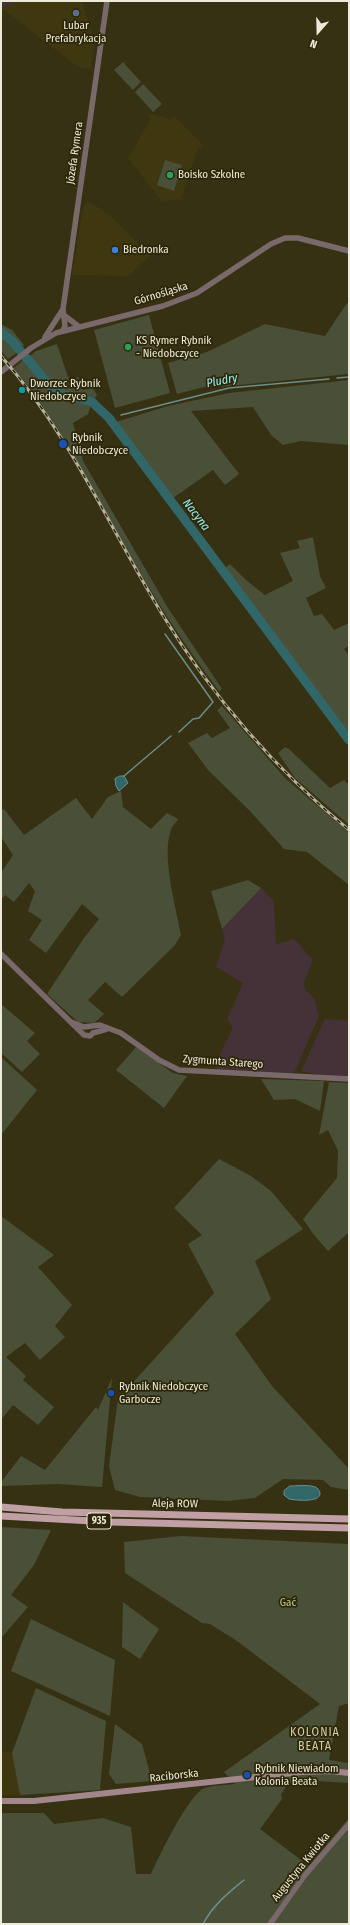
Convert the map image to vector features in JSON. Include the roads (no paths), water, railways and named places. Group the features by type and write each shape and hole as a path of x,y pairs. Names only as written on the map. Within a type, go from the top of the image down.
{"main road":[{"name":"Aleja ROW","path":"1,1507 70,1512 347,1519"},
{"name":"Aleja ROW","path":"1,1516 111,1522 349,1528"},
{"path":"327,1528 349,1532"},
{"name":"Raciborska","path":"1,1801 34,1801 302,1772 331,1771 349,1773"}],"street":[{"name":"Józefa Rymera","path":"63,309 107,1"},
{"name":"Górnośląska","path":"1,372 44,339 64,330 163,306 186,298 206,288 267,247 285,238 298,238 349,251"},
{"path":"58,318 59,328 64,330 65,316 63,309"},
{"path":"44,339 63,309"},
{"path":"65,316 78,326"},
{"path":"1,954 83,1034 87,1036 92,1030 71,1022"},
{"path":"83,1034 84,1027"},
{"name":"Zygmunta Starego","path":"92,1030 107,1029 124,1035 159,1060 179,1070 349,1079"},
{"name":"Augustyna Kwiotka","path":"270,1924 302,1879 349,1824"}],"water":[{"path":"120,776 124,776 128,783 119,791 116,786 115,779"},
{"path":"290,1486 315,1487 320,1494 316,1499 311,1500 289,1499 284,1495 284,1491"}],"waterway":[{"name":"Nacyna","path":"1,332 12,341 51,387 58,393 92,402 109,418 349,740"},
{"name":"Pludry","path":"337,378 349,377"},
{"name":"Pludry","path":"121,415 229,388 329,379"},
{"name":"Pludry","path":"109,418 113,417"},
{"name":"Nacyna","path":"195,540 196,536"},
{"path":"165,634 213,702 199,718 193,719 179,732"},
{"path":"124,776 171,736"},
{"path":"203,1924 216,1905 244,1880"}],"railway":[{"path":"1,356 25,386 68,449 162,614 202,674 246,730 270,756 322,807 349,830"}],"place":[{"name":"Lubar Prefabrykacja","path":"76,13"},
{"name":"Boisko Szkolne","path":"170,175"},
{"name":"Biedronka","path":"115,250"},
{"name":"KS Rymer Rybnik - Niedobczyce","path":"128,347"},
{"name":"Dworzec Rybnik Niedobczyce","path":"22,390"},
{"name":"Rybnik Niedobczyce","path":"63,444"},
{"name":"Rybnik Niedobczyce Garbocze","path":"111,1393"},
{"name":"Rybnik Niewiadom Kolonia Beata","path":"247,1775"}],"district":[{"name":"KOLONIA BEATA","path":"315,1740"}],"park label":[{"name":"Gać","path":"288,1603"}]}
